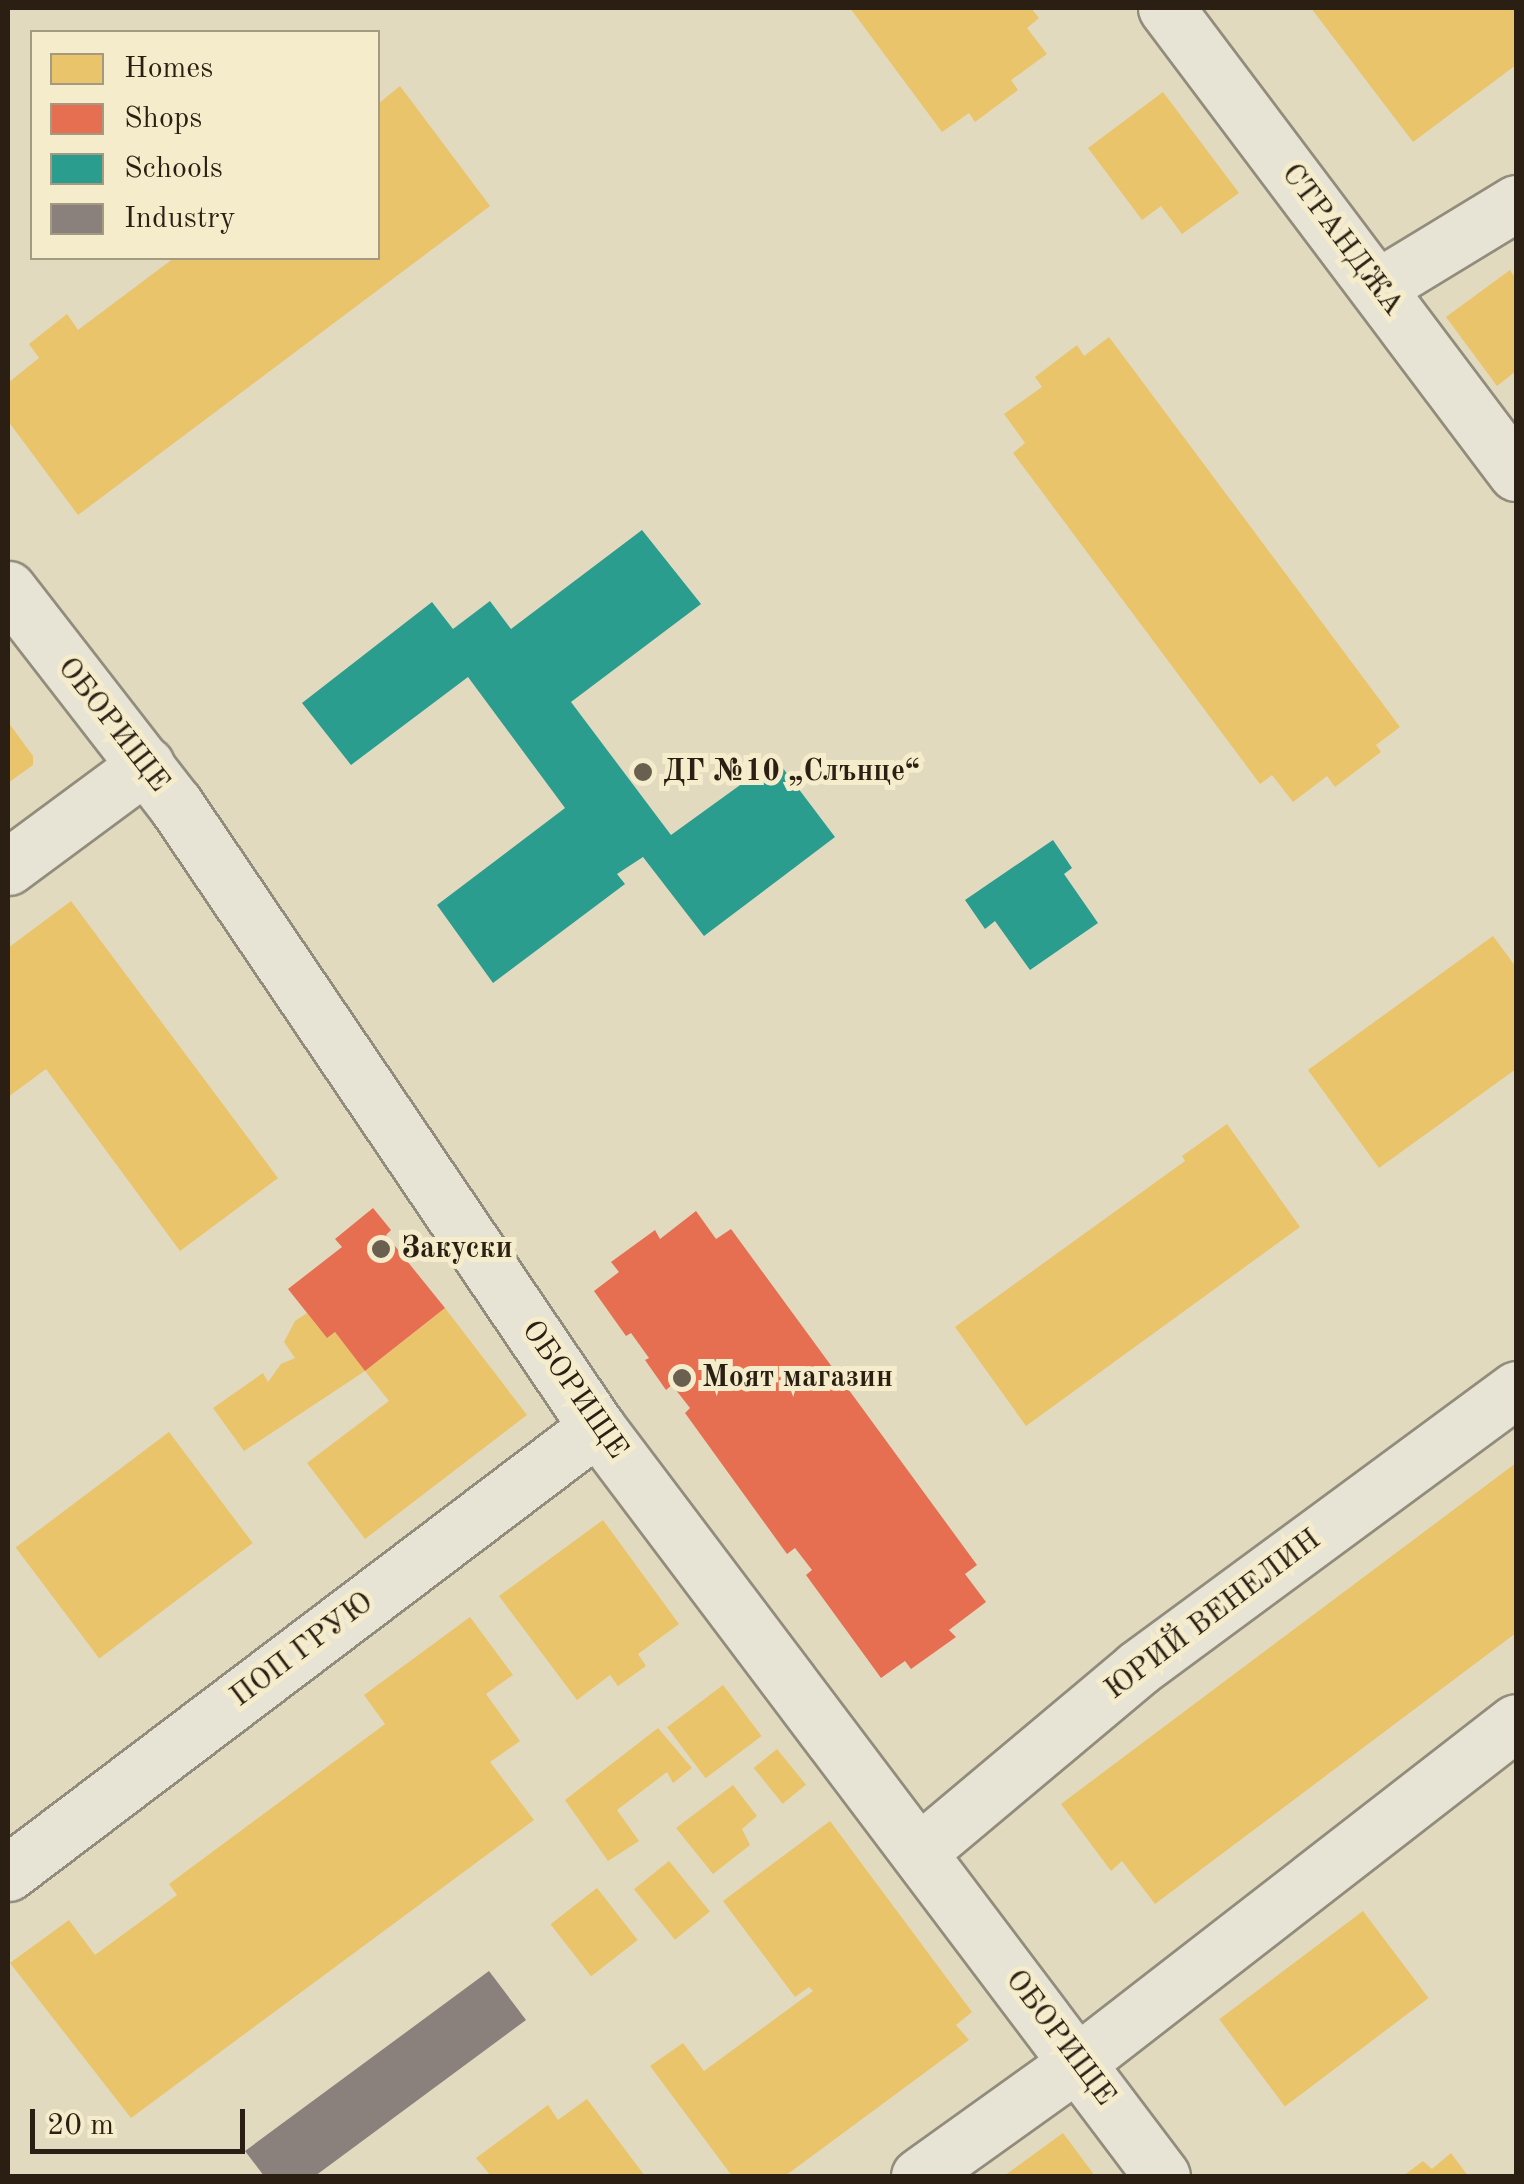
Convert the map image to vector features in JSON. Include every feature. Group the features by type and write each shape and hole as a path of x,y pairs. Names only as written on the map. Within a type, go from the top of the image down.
{"street":[{"name":"СТРАНДЖА","path":"1166,8 1516,473"},
{"path":"1378,287 1516,203"},
{"name":"ОБОРИЩЕ","path":"8,589 146,765 597,1427 1162,2176"},
{"path":"8,868 146,765"},
{"name":"ЮРИЙ ВЕНЕЛИН","path":"920,1852 1138,1668 1516,1389"},
{"name":"ПОП ГРУЮ","path":"8,1873 597,1427"},
{"path":"918,2176 1078,2062 1516,1722"}],"building: Homes":[{"path":"850,8 1031,8 1039,18 1027,28 1047,54 1011,80 1018,90 975,122 969,113 942,132"},
{"path":"1311,8 1516,8 1516,65 1413,142"},
{"path":"400,86 490,206 78,515 8,421 8,383 39,358 29,344 67,314 78,330 171,260 380,260 380,102"},
{"path":"1163,92 1239,193 1182,234 1161,206 1142,220 1088,148"},
{"path":"1510,270 1516,279 1516,371 1497,386 1446,317"},
{"path":"1109,337 1400,727 1376,745 1381,752 1335,787 1327,776 1293,802 1272,775 1260,784 1013,453 1025,443 1004,414 1042,387 1035,377 1077,345 1084,356"},
{"path":"8,722 33,756 33,765 8,783"},
{"path":"71,901 278,1178 180,1251 46,1069 8,1097 8,948"},
{"path":"1493,936 1516,967 1516,1069 1379,1168 1308,1070"},
{"path":"1227,1124 1300,1227 1026,1426 955,1327 1185,1161 1182,1156"},
{"path":"445,1308 527,1415 365,1539 307,1463 389,1401 365,1371"},
{"path":"307,1313 327,1338 335,1332 365,1371 244,1451 213,1408 263,1373 268,1382 281,1364 295,1358 284,1342 295,1321"},
{"path":"169,1432 253,1543 99,1659 16,1548"},
{"path":"1516,1463 1516,1633 1155,1904 1122,1861 1111,1871 1061,1804"},
{"path":"603,1520 679,1624 638,1654 646,1666 618,1686 610,1675 577,1700 499,1596"},
{"path":"470,1617 513,1675 486,1694 520,1741 490,1762 534,1820 131,2118 10,1963 69,1920 95,1955 177,1895 169,1884 385,1724 364,1695"},
{"path":"723,1685 762,1736 706,1778 667,1727"},
{"path":"658,1728 692,1768 673,1783 667,1772 617,1810 639,1841 608,1861 565,1800"},
{"path":"777,1749 806,1785 783,1804 754,1768"},
{"path":"733,1785 757,1816 742,1829 750,1845 713,1874 676,1828"},
{"path":"830,1821 972,2012 956,2025 969,2040 785,2176 732,2176 650,2066 683,2043 704,2071 813,1991 809,1987 795,1997 723,1901"},
{"path":"669,1861 710,1912 675,1940 634,1889"},
{"path":"597,1888 638,1940 591,1976 551,1924"},
{"path":"1363,1911 1429,1998 1285,2106 1219,2019"},
{"path":"587,2099 645,2176 491,2176 476,2158 548,2105 558,2120"},
{"path":"1063,2133 1095,2176 1004,2176"},
{"path":"1451,2153 1468,2176 1403,2176 1423,2161 1432,2169"}],"building: Shops":[{"path":"373,1208 391,1230 386,1235 445,1308 365,1371 335,1332 327,1338 288,1289 342,1247 335,1239"},
{"path":"696,1211 716,1239 731,1229 977,1565 965,1574 986,1602 949,1630 956,1637 911,1669 905,1661 881,1678 806,1575 812,1570 795,1548 787,1554 685,1413 690,1408 672,1385 666,1390 631,1333 626,1336 594,1291 619,1272 611,1262 655,1230 660,1239"}],"building: Schools":[{"path":"642,530 701,604 571,702 671,835 776,759 835,837 704,936 643,857 617,874 625,884 493,983 437,905 565,808 468,677 351,765 302,703 432,602 453,629 490,601 511,629"},
{"path":"1053,840 1072,868 1064,874 1098,923 1030,970 995,921 985,929 965,900"}],"building: Industry":[{"path":"489,1971 526,2020 315,2176 264,2176 245,2151"}],"place":[{"name":"ДГ №10 „Слънце“","path":"643,772"},
{"name":"Закуски","path":"381,1249"},
{"name":"Моят магазин","path":"682,1378"}]}
